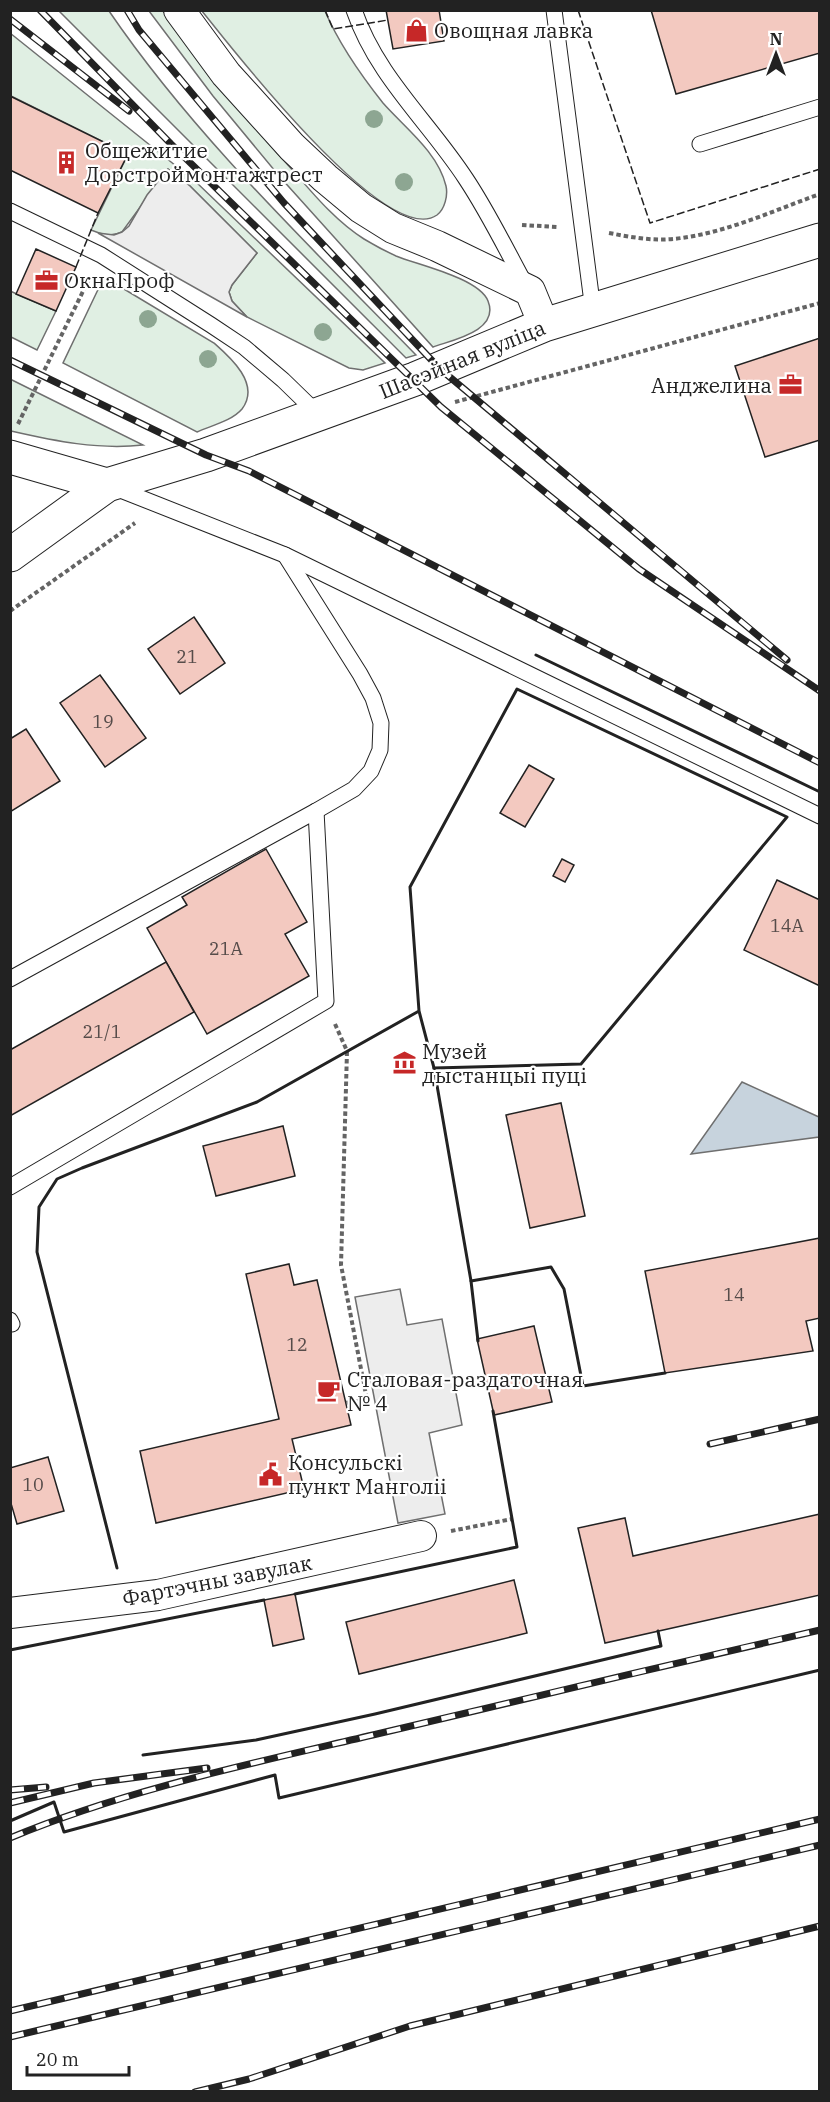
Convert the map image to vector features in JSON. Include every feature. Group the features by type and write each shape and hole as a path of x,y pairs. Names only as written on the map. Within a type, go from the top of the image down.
{"main road":[{"name":"Шасэйная вуліца","path":"107,485 206,455 415,379 544,325 819,240"},
{"path":"13,443 107,485"},
{"path":"10,555 107,485"}],"street":[{"path":"179,10 226,74 292,147 326,178 361,208 393,228 437,246 530,291 544,325"},
{"name":"Фартэчны завулак","path":"10,1613 158,1595 421,1536"}],"lane":[{"path":"354,10 375,57 466,179 530,291"},
{"path":"554,10 593,310"},
{"path":"700,144 819,107"},
{"path":"10,211 101,255 244,347 318,414"},
{"path":"107,485 285,555 819,816"},
{"path":"10,979 316,811 354,789 371,771 381,750 381,723 373,698 285,555"},
{"path":"10,1187 326,1001 316,811"}],"path":[{"path":"519,225 582,229 638,238 672,239 710,232 819,194"},
{"path":"13,443 101,255"},
{"path":"451,403 819,303"},
{"path":"10,611 160,506"},
{"path":"326,1001 347,1051 341,1265 367,1400 345,1403"},
{"path":"421,1536 512,1519"}],"green space":[{"path":"59,11 109,11 142,57 216,146 416,355 406,358"},
{"path":"149,11 163,11 260,134 319,200 345,225 364,239 396,256 461,279 482,293 488,301 490,311 481,327 472,333 433,347 280,177 213,96"},
{"path":"202,11 325,11 343,47 366,81 436,162 447,190 440,212 437,215 414,218 383,203 348,175 276,101"},
{"path":"10,33 196,182 385,363 363,370 349,368 247,317 232,301 229,292 257,253 190,186 168,169 122,232 107,235 91,230 128,154 11,96"},
{"path":"104,277 214,343 228,356 246,381 247,400 242,409 227,420 197,432 63,363"},
{"path":"10,291 56,311 37,350 11,337"},
{"path":"10,379 143,445 93,445 11,431"}],"shaded area":[{"path":"168,169 190,186 257,253 229,292 232,301 247,317 98,233 114,235 129,226 147,195"},
{"path":"742,1082 819,1117 819,1137 691,1154"},
{"path":"400,1289 407,1325 442,1319 462,1425 429,1433 445,1514 398,1523 355,1297"}],"building":[{"name":"Овощная лавка","path":"386,10 439,10 444,41 393,49"},
{"path":"651,10 820,10 820,53 676,94"},
{"name":"Общежитие Дорстроймонтажтрест","path":"10,96 128,154 98,213 10,170"},
{"name":"ОкнаПроф","path":"36,249 76,267 56,311 16,294"},
{"path":"820,338 820,440 765,457 735,366"},
{"path":"194,617 225,663 180,694 148,649"},
{"path":"100,675 146,738 105,767 60,703"},
{"path":"26,729 60,781 10,812 10,739"},
{"path":"529,765 554,779 525,827 500,813"},
{"path":"266,849 307,922 285,934 309,976 207,1034 147,928 187,905 182,897"},
{"path":"562,859 574,865 565,882 553,876"},
{"path":"777,880 820,900 820,986 744,950"},
{"path":"166,962 194,1012 10,1116 10,1050"},
{"path":"561,1103 585,1216 530,1228 506,1115"},
{"path":"283,1126 295,1176 216,1196 203,1146"},
{"path":"820,1238 820,1318 806,1321 813,1351 665,1373 645,1271"},
{"path":"289,1264 294,1285 317,1280 351,1425 292,1439 304,1489 156,1523 140,1451 279,1419 246,1274"},
{"path":"534,1326 552,1402 494,1415 477,1339"},
{"path":"48,1457 64,1511 17,1524 10,1500 10,1468"},
{"path":"820,1514 820,1595 605,1643 578,1528 625,1518 633,1556"},
{"path":"514,1580 527,1633 359,1674 346,1622"},
{"path":"295,1594 304,1639 273,1646 264,1600"}],"railway":[{"path":"40,10 171,144 441,407 639,569 820,691"},
{"path":"127,10 139,30 284,203 439,368 787,660"},
{"path":"10,19 129,111"},
{"path":"10,360 206,455 249,471 820,763"},
{"path":"710,1444 820,1419"},
{"path":"10,1838 100,1805 192,1778 820,1630"},
{"path":"10,1803 94,1783 207,1768"},
{"path":"10,1790 46,1787"},
{"path":"10,2011 820,1819"},
{"path":"10,2037 820,1845"},
{"path":"195,2092 249,2079 410,2026 820,1926"}],"fence":[{"path":"325,10 333,29 388,20"},
{"path":"578,10 650,223 820,169"},
{"path":"76,267 98,213"}],"wall":[{"path":"536,655 820,792"},
{"path":"117,1568 37,1252 39,1207 57,1179 257,1102 419,1011 410,887 517,689 787,817 581,1064 434,1068 419,1011"},
{"path":"434,1068 471,1281 478,1341"},
{"path":"471,1281 551,1267 564,1289 583,1386 665,1373"},
{"path":"295,1594 517,1547 493,1411"},
{"path":"10,1650 264,1600"},
{"path":"143,1755 256,1740 661,1646 658,1631"},
{"path":"10,1821 54,1802 64,1832 275,1775 279,1798 820,1670"}],"place":[{"name":"Овощная лавка","path":"416,30"},
{"name":"Общежитие Дорстроймонтажтрест","path":"67,162"},
{"name":"ОкнаПроф","path":"46,280"},
{"name":"Анджелина","path":"790,385"},
{"name":"Музей дыстанцыі пуці","path":"404,1063"},
{"name":"Сталовая-раздаточная № 4","path":"329,1391"},
{"name":"Консульскі пункт Манголіі","path":"270,1474"}]}
